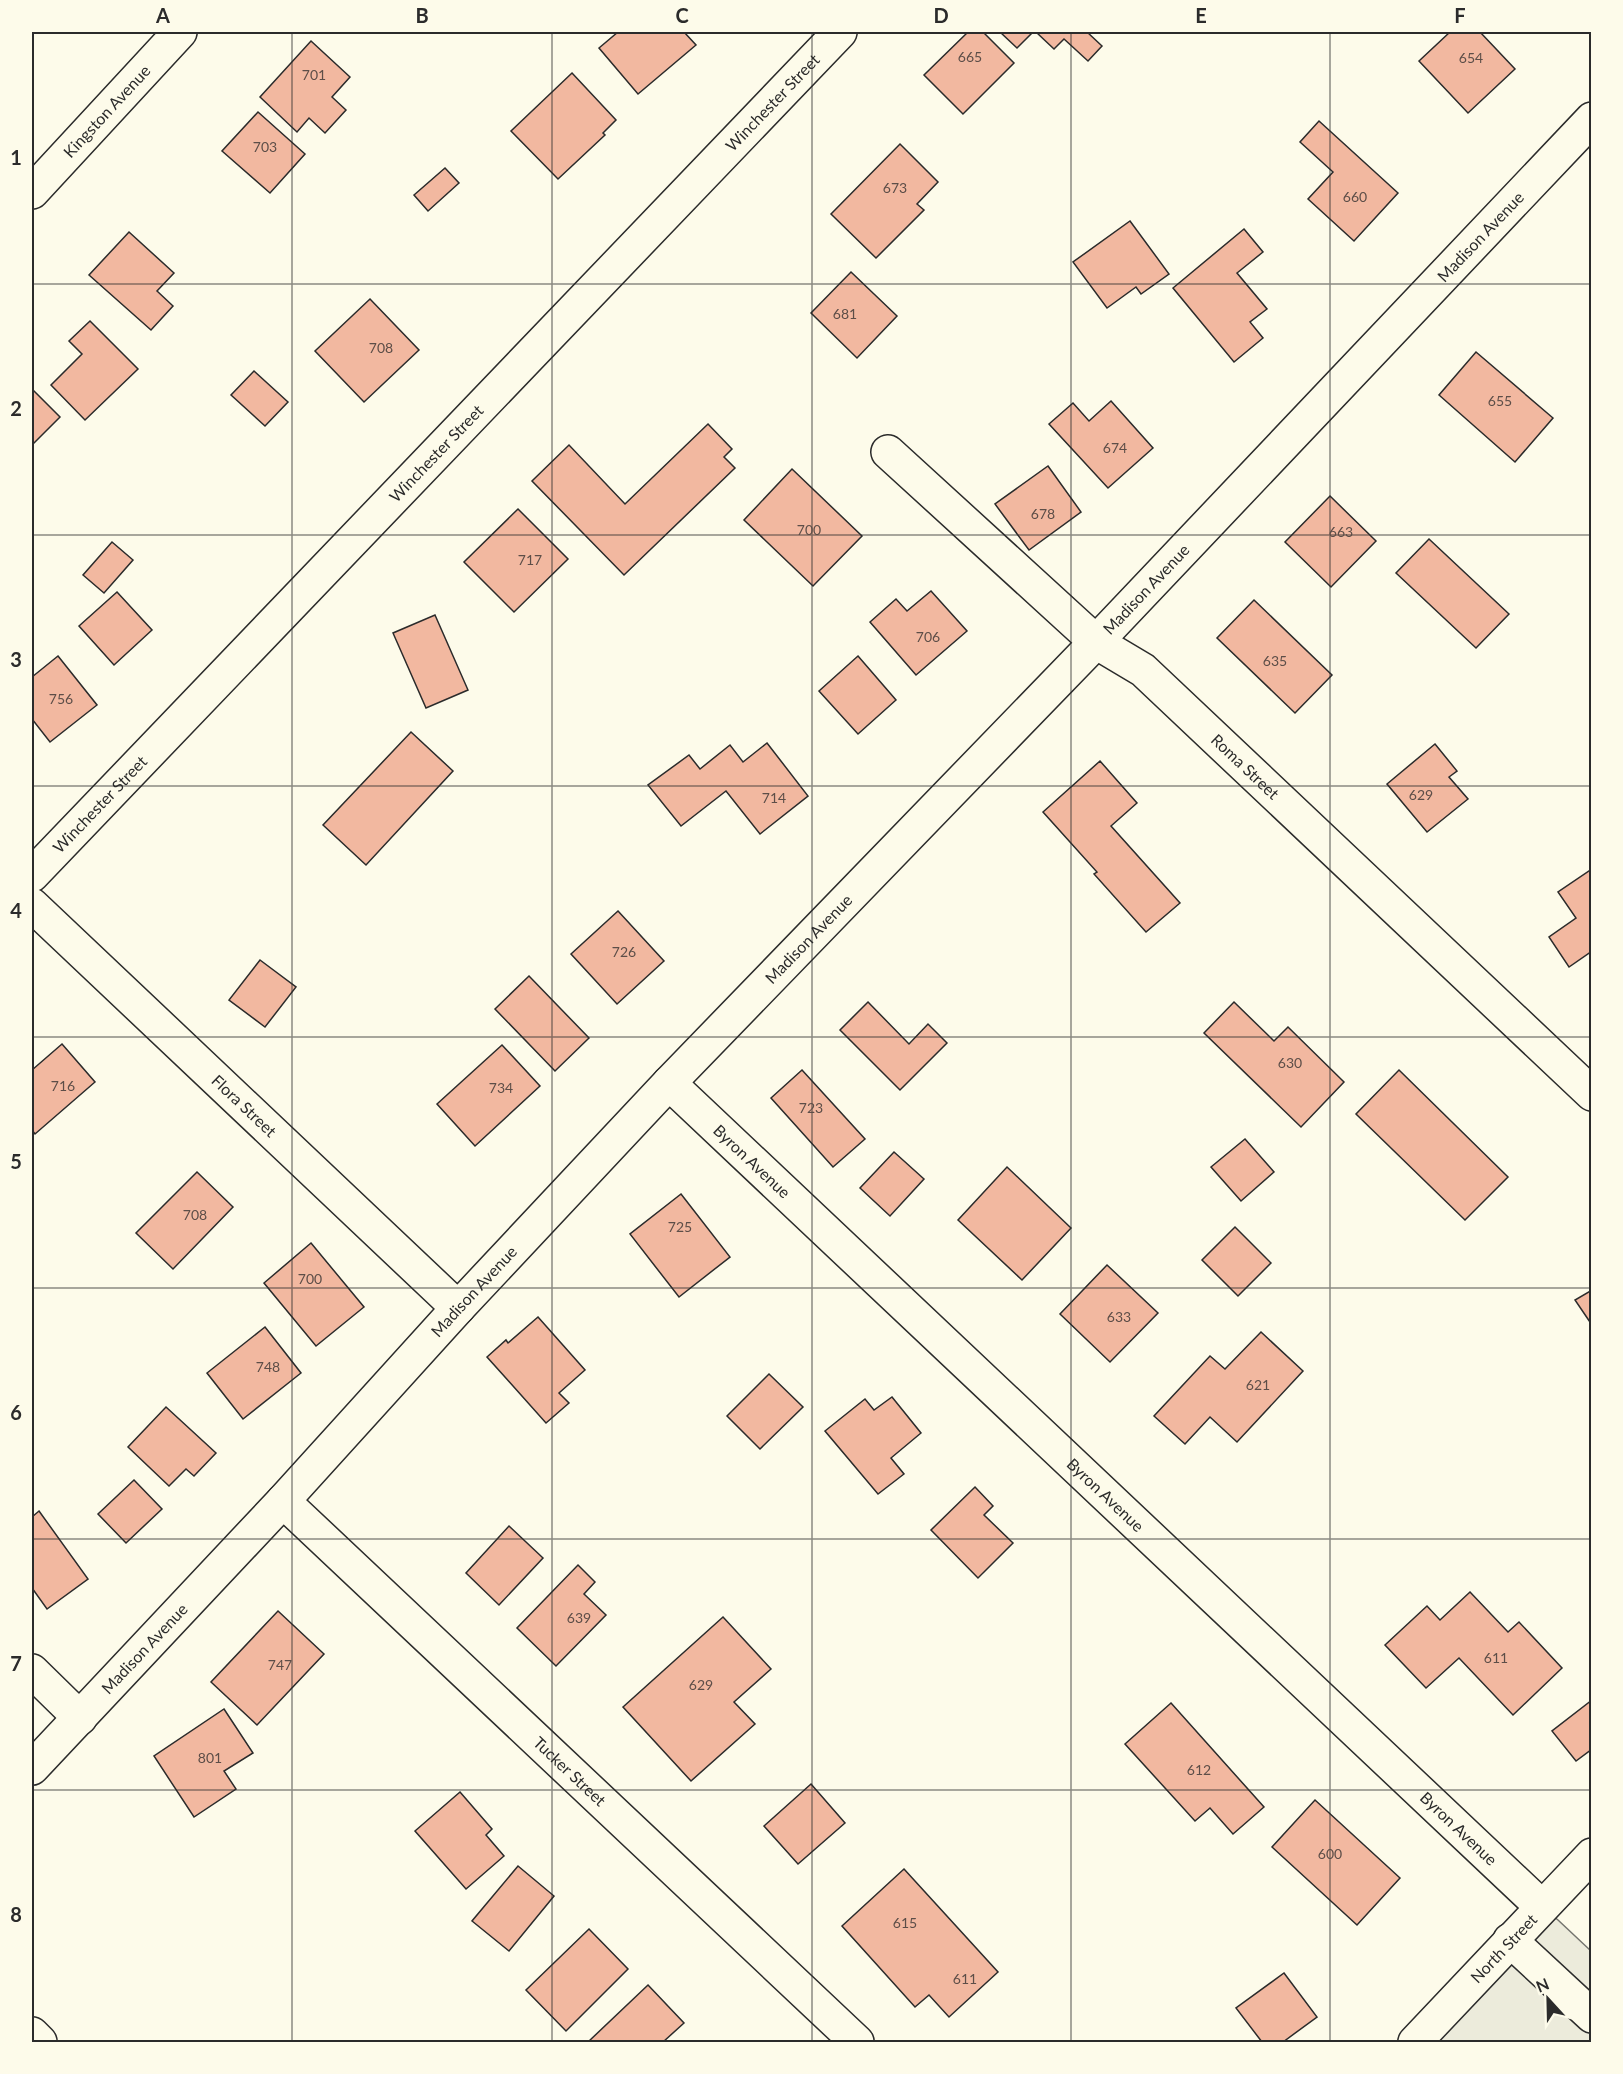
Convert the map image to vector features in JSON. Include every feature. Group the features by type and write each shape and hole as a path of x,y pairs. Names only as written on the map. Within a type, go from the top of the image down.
{"street":[{"name":"Kingston Avenue","path":"32,192 180,32"},
{"name":"Winchester Street","path":"32,875 840,32"},
{"name":"Madison Avenue","path":"32,1768 283,1501 458,1308 669,1083 1096,642 1592,119"},
{"name":"Roma Street","path":"888,452 1096,642 1143,670 1592,1094"},
{"name":"Flora Street","path":"32,905 458,1308"},
{"name":"Byron Avenue","path":"669,1083 1542,1907"},
{"name":"Tucker Street","path":"283,1501 857,2043"},
{"path":"32,1671 80,1718"},
{"name":"North Street","path":"1415,2043 1592,1855"},
{"path":"1510,1940 1592,2016"},
{"path":"32,2034 40,2043"}],"shaded area":[{"path":"1542,1907 1591,1951 1591,2042 1415,2042"}],"building":[{"path":"618,32 684,32 696,45 638,94 599,48"},
{"path":"968,32 983,32 1014,63 963,114 924,75"},
{"path":"1000,32 1033,32 1017,48"},
{"path":"1036,32 1087,32 1102,46 1088,61 1064,39 1054,49"},
{"path":"1450,32 1480,32 1515,69 1468,113 1419,61"},
{"path":"311,41 350,77 332,97 346,110 325,133 309,118 297,132 260,97"},
{"path":"572,73 616,120 603,133 605,135 558,179 511,131"},
{"path":"258,112 305,154 270,193 222,151"},
{"path":"1319,121 1398,193 1354,241 1308,199 1333,172 1300,142"},
{"path":"900,144 938,182 917,204 924,210 876,258 831,214"},
{"path":"445,168 459,183 428,211 414,195"},
{"path":"1130,221 1169,274 1141,294 1136,287 1107,308 1073,262"},
{"path":"1244,229 1263,252 1237,273 1267,309 1250,322 1263,338 1234,362 1173,288"},
{"path":"129,232 174,273 157,291 173,306 151,330 89,275"},
{"path":"851,272 897,316 857,358 811,313"},
{"path":"370,299 419,350 364,402 315,351"},
{"path":"90,321 138,369 85,420 51,385 82,354 69,341"},
{"path":"1476,352 1553,418 1515,462 1439,395"},
{"path":"254,371 288,402 265,426 231,395"},
{"path":"32,389 60,417 32,445"},
{"path":"1111,401 1153,448 1108,488 1049,424 1073,403 1089,421"},
{"path":"708,424 732,449 724,457 735,468 624,575 532,481 569,445 625,504"},
{"path":"1048,466 1081,512 1029,550 995,504"},
{"path":"792,469 862,536 813,586 744,520"},
{"path":"1330,496 1376,541 1331,587 1285,542"},
{"path":"518,509 568,559 514,612 464,562"},
{"path":"1429,539 1509,614 1476,648 1396,573"},
{"path":"112,542 133,560 104,593 83,575"},
{"path":"931,591 967,631 916,675 870,622 896,599 907,611"},
{"path":"117,592 152,630 114,665 79,626"},
{"path":"1254,600 1332,675 1295,713 1217,638"},
{"path":"435,615 468,690 426,708 393,633"},
{"path":"58,656 97,705 50,742 32,719 32,677"},
{"path":"858,656 896,700 858,734 819,691"},
{"path":"411,732 453,771 366,865 323,825"},
{"path":"767,743 808,796 760,834 726,791 681,826 648,785 689,755 700,769 730,745 743,762"},
{"path":"1435,744 1457,771 1449,777 1468,799 1427,832 1387,784"},
{"path":"1100,761 1137,803 1111,826 1180,903 1146,932 1094,874 1097,872 1043,812"},
{"path":"1592,869 1592,951 1569,967 1549,937 1576,918 1558,892"},
{"path":"618,911 664,961 617,1004 571,954"},
{"path":"260,960 296,987 265,1027 229,1000"},
{"path":"529,976 589,1038 555,1071 495,1009"},
{"path":"868,1002 909,1044 928,1024 947,1043 900,1090 840,1030"},
{"path":"1234,1002 1274,1041 1288,1027 1344,1082 1301,1127 1204,1033"},
{"path":"62,1044 95,1082 35,1134 32,1130 32,1070"},
{"path":"502,1045 540,1086 475,1146 437,1104"},
{"path":"802,1070 865,1139 833,1167 771,1098"},
{"path":"1399,1070 1508,1177 1465,1220 1356,1114"},
{"path":"1245,1139 1274,1172 1241,1201 1211,1167"},
{"path":"894,1152 924,1179 890,1216 860,1188"},
{"path":"1007,1167 1071,1228 1022,1280 958,1220"},
{"path":"197,1172 233,1207 173,1269 136,1233"},
{"path":"681,1194 730,1257 679,1297 630,1234"},
{"path":"1235,1227 1271,1263 1238,1296 1202,1260"},
{"path":"311,1243 364,1307 316,1346 264,1283"},
{"path":"1107,1265 1158,1313 1110,1362 1060,1314"},
{"path":"1592,1290 1592,1325 1575,1300"},
{"path":"538,1317 585,1370 559,1393 569,1403 546,1423 487,1357 506,1340 508,1343"},
{"path":"265,1327 301,1373 243,1419 207,1373"},
{"path":"1261,1332 1303,1371 1237,1442 1210,1417 1185,1444 1154,1416 1210,1356 1225,1369"},
{"path":"769,1374 803,1407 760,1449 727,1416"},
{"path":"892,1397 921,1433 891,1458 904,1474 878,1494 825,1431 865,1399 874,1410"},
{"path":"166,1407 216,1453 194,1476 186,1469 169,1486 128,1447"},
{"path":"134,1480 162,1509 126,1543 98,1514"},
{"path":"975,1487 993,1506 984,1515 1013,1543 978,1578 931,1530"},
{"path":"39,1511 88,1579 47,1609 32,1588 32,1517"},
{"path":"509,1526 543,1558 499,1605 466,1573"},
{"path":"578,1565 595,1582 584,1594 606,1615 556,1666 517,1628"},
{"path":"1470,1592 1508,1632 1519,1622 1562,1668 1513,1715 1459,1658 1426,1688 1385,1645 1427,1606 1440,1620"},
{"path":"278,1611 324,1654 257,1725 211,1682"},
{"path":"723,1617 771,1669 734,1702 755,1724 691,1781 623,1707"},
{"path":"1592,1700 1592,1749 1576,1761 1552,1731"},
{"path":"1171,1703 1264,1807 1233,1834 1210,1808 1195,1821 1125,1744"},
{"path":"224,1709 253,1753 224,1771 236,1789 194,1817 154,1756"},
{"path":"811,1784 845,1823 798,1864 764,1826"},
{"path":"460,1792 492,1829 486,1835 504,1856 466,1889 415,1831"},
{"path":"1315,1800 1400,1878 1357,1925 1272,1847"},
{"path":"518,1866 554,1896 509,1951 472,1921"},
{"path":"904,1869 998,1972 949,2017 929,1995 915,2007 842,1926"},
{"path":"589,1929 628,1969 566,2031 526,1990"},
{"path":"1284,1973 1317,2017 1283,2042 1262,2042 1236,2008"},
{"path":"648,1985 684,2023 663,2042 588,2042"}]}
